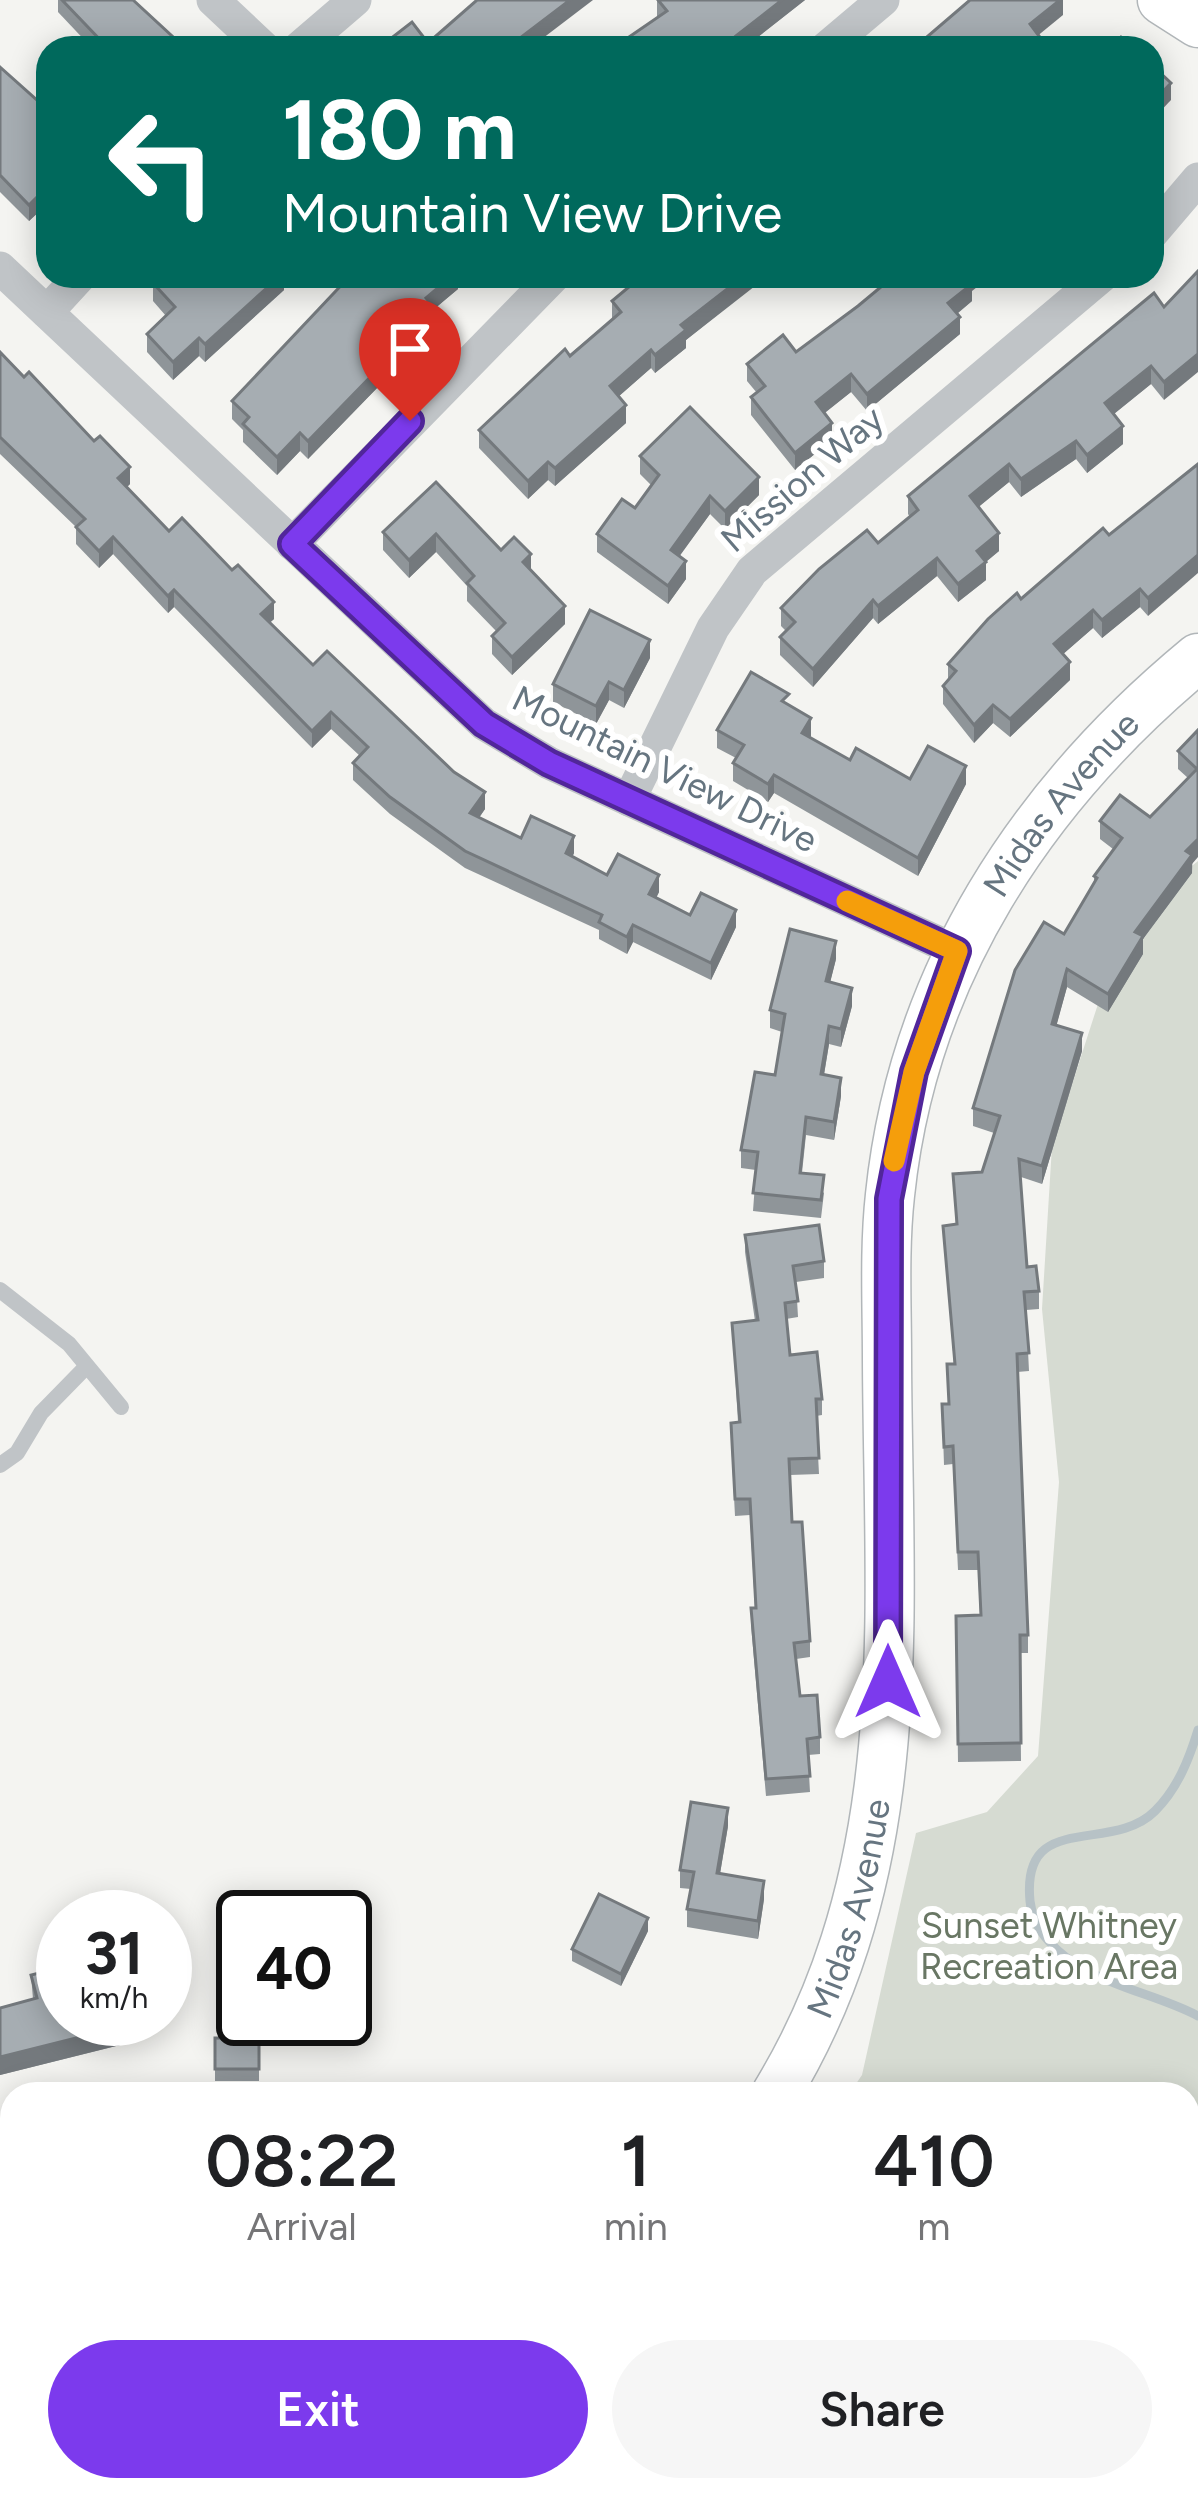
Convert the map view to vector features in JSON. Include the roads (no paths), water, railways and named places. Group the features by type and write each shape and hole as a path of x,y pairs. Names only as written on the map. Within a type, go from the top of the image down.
{"street":[{"path":"213,0 251,36"},
{"path":"313,36 356,0"},
{"path":"840,36 883,0"},
{"path":"1162,0 1198,23"},
{"path":"1164,219 1198,179"},
{"name":"Mountain View Drive","path":"0,268 484,724 629,800 957,951"},
{"path":"47,312 69,288"},
{"path":"292,544 542,288"},
{"name":"Mission Way","path":"629,800 712,628 752,571 1088,288"},
{"name":"Midas Avenue","path":"782,2082 844,1954 879,1810 888,1722 889,1199 914,1072 957,951 1021,841 1078,769 1198,658"}],"lane":[{"path":"0,1290 69,1344 121,1407"},
{"path":"0,1465 17,1453 41,1413 85,1368"}],"waterway":[{"path":"1198,1730 1182,1773 1155,1811 1137,1824 1073,1838 1040,1854 1031,1873 1030,1901 1042,1933 1076,1964 1198,2016"}],"park label":[{"name":"Sunset Whitney Recreation Area","path":"1049,1946"}]}
